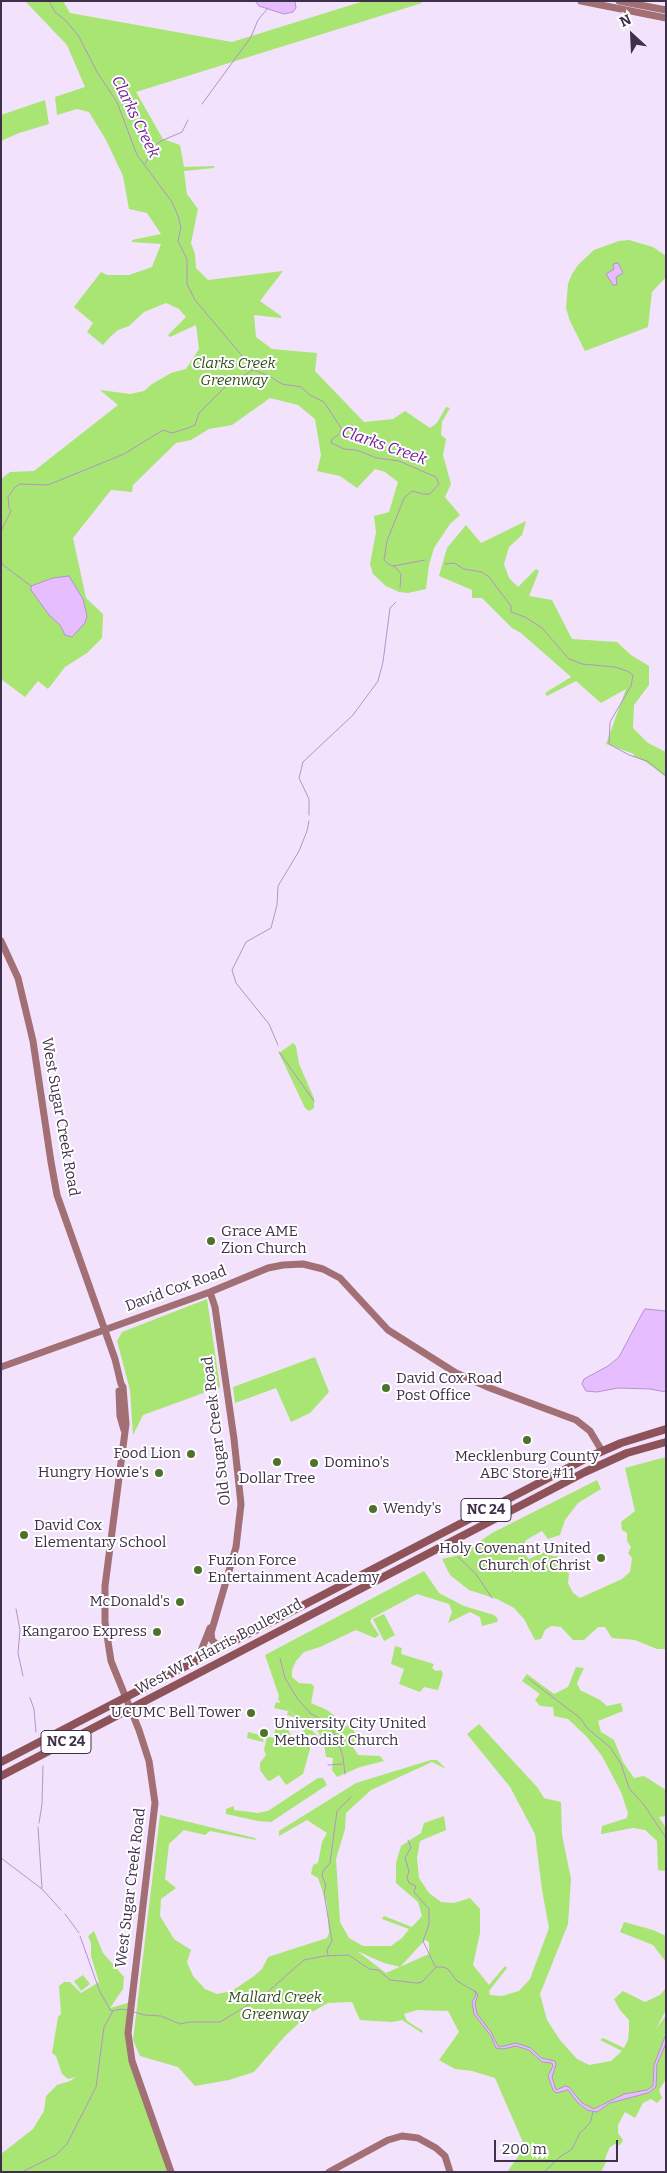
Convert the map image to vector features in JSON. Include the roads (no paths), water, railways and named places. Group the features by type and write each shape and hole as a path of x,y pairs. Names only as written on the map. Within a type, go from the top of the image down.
{"main road":[{"path":"581,1 666,18"},
{"path":"619,1 666,10"},
{"name":"West Sugar Creek Road","path":"1,941 18,978 33,1040 50,1162 58,1195 115,1359 125,1401 126,1424 104,1602 105,1627 111,1661 149,1761 155,1803 128,2024 130,2056 171,2172"},
{"name":"David Cox Road","path":"1,1367 210,1292 268,1268 283,1264 303,1264 323,1269 340,1278 384,1327 396,1336 471,1380 576,1420 590,1431 602,1450"},
{"name":"Old Sugar Creek Road","path":"197,1661 207,1632 212,1626 236,1547 241,1504 234,1439 216,1316 210,1292"},
{"name":"West W T Harris Boulevard","path":"1,1762 602,1450 666,1429"},
{"path":"607,1461 609,1454 614,1451 666,1434"},
{"name":"West W T Harris Boulevard","path":"1,1776 607,1461 666,1442"},
{"path":"518,1507 549,1486 598,1460 602,1450"},
{"path":"212,1626 212,1640 218,1645 226,1646"},
{"path":"329,2172 388,2140 402,2136 418,2138 436,2148 445,2156 450,2172"}],"waterway":[{"name":"Clarks Creek","path":"49,1 55,12 78,35 97,72 117,102 137,155 172,202 181,227 178,241 187,259 187,284 195,300 254,370 282,384 301,387 310,395 324,402 341,428 341,433 332,439 331,443 344,449 356,450 377,458 399,461 436,477 439,484 430,494 412,491 404,498 387,541 384,560 393,566 425,560"},
{"path":"202,104 251,37 258,20 268,8"},
{"path":"145,164 154,146 182,132 188,120"},
{"path":"1,531 11,511 8,497 15,487 20,484 48,485 124,454 163,430 172,433 195,425 199,413 224,388 253,370"},
{"path":"1,557 2,564 31,586"},
{"name":"Clarks Creek","path":"445,564 454,563 464,569 482,572 489,577 511,606 511,612 525,617 542,628 569,659 582,664 615,667 633,675 631,686 610,722 609,744 629,755 647,761 666,776"},
{"path":"394,566 401,574 400,588"},
{"path":"309,815 309,799 299,778 303,762 353,715 378,681 383,662 390,608 396,602"},
{"path":"278,1045 269,1024 236,983 232,970 246,942 271,928 277,905 278,886 299,851 309,821"},
{"path":"279,1052 314,1101"},
{"path":"458,1557 476,1574 492,1598"},
{"path":"16,1609 20,1630 18,1653 23,1676"},
{"path":"280,1658 285,1678 297,1698 310,1713 329,1724 337,1738 343,1757 345,1774"},
{"path":"529,1679 580,1718 588,1729 610,1747 621,1764 629,1788 644,1805 666,1838"},
{"path":"30,1698 34,1709 36,1732"},
{"path":"328,1765 342,1764"},
{"path":"39,1823 42,1804 43,1766"},
{"path":"328,1955 327,1950 332,1941 324,1893 326,1885 322,1876 323,1871 330,1863 337,1811 351,1797"},
{"path":"38,1827 42,1888"},
{"path":"408,1840 411,1847 405,1858 409,1871 407,1878 409,1883 416,1886 414,1892 429,1909 429,1924 423,1941 435,1966"},
{"path":"1,1858 42,1889 61,1910"},
{"path":"65,1914 79,1933"},
{"path":"80,1936 100,1992 111,2011 127,2010"},
{"path":"134,2012 144,2015 161,2016 180,2024 189,2022 220,2022 263,1996 304,1960 324,1956 349,1955 369,1969 378,1970 390,1980 417,1983 422,1982 436,1967 443,1967 448,1969 457,1981 476,1992"},
{"path":"22,2172 56,2155 67,2144 96,2087 104,2027 113,2011"},
{"path":"544,2172 572,2149 580,2133 590,2123 593,2112"}],"place":[{"name":"Grace AME Zion Church","path":"211,1241"},
{"name":"David Cox Road Post Office","path":"386,1388"},
{"name":"Mecklenburg County ABC Store #11","path":"527,1440"},
{"name":"Food Lion","path":"191,1454"},
{"name":"Dollar Tree","path":"277,1462"},
{"name":"Domino's","path":"314,1463"},
{"name":"Hungry Howie's","path":"159,1473"},
{"name":"Wendy's","path":"373,1509"},
{"name":"David Cox Elementary School","path":"24,1535"},
{"name":"Holy Covenant United Church of Christ","path":"601,1558"},
{"name":"Fuzion Force Entertainment Academy","path":"198,1570"},
{"name":"McDonald's","path":"180,1602"},
{"name":"Kangaroo Express","path":"157,1632"},
{"name":"UCUMC Bell Tower","path":"251,1713"},
{"name":"University City United Methodist Church","path":"264,1733"}],"park label":[{"name":"Clarks Creek Greenway","path":"234,372"},
{"name":"Mallard Creek Greenway","path":"275,2006"}]}
